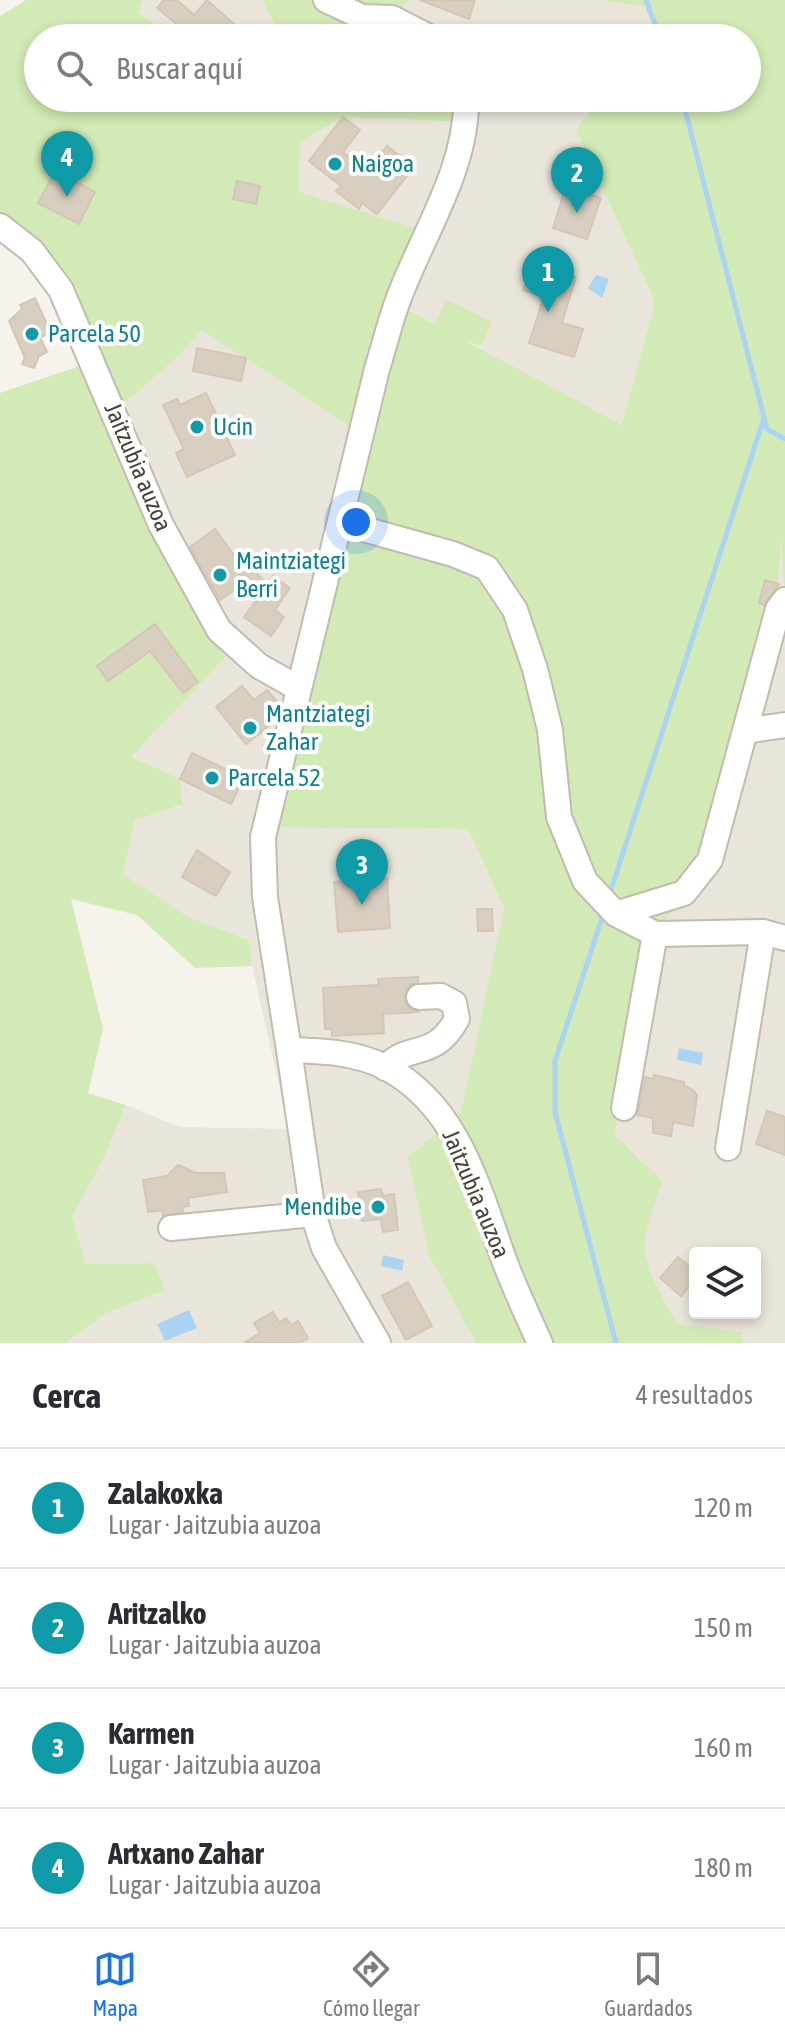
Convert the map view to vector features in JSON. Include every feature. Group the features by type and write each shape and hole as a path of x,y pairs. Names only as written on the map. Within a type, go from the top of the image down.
{"street":[{"path":"326,0 362,17 392,18 404,24"},
{"path":"378,1343 324,1248 313,1214 265,897 263,837 385,343 397,303 447,183 466,122 466,112"},
{"name":"Jaitzubia auzoa","path":"1,231 32,251 61,290 161,525 219,630 259,666 298,688"},
{"path":"342,523 453,554 487,568 515,610 535,669 550,730 559,817 585,881 616,914 655,934 774,935 728,1148"},
{"path":"616,914 684,893 710,860 778,609 785,600"},
{"path":"745,731 785,725"},
{"path":"624,1108 655,934"},
{"path":"385,1068 397,1055 434,1048 457,1019 454,1003 441,996 419,997"},
{"name":"Jaitzubia auzoa","path":"289,1050 352,1055 385,1068 419,1091 442,1115 462,1150 540,1343"},
{"path":"171,1228 313,1214"}],"shaded area":[{"path":"143,0 262,0 275,24 155,24 137,11"},
{"path":"409,0 603,0 645,7 653,24 404,24 392,18"},
{"path":"466,112 590,112 576,130 655,302 622,426 397,303 299,192 300,143 343,117 466,122"},
{"path":"202,329 361,434 267,826 468,829 504,908 461,1112 408,1157 476,1343 67,1343 105,1314 165,1290 155,1263 86,1264 72,1217 103,1160 126,1105 180,1127 289,1129 252,966 249,940 188,917 123,875 135,820 181,806 179,779 130,757 233,648 121,406 172,362"},
{"path":"785,529 785,1343 744,1343 741,1332 678,1325 648,1274 644,1225 663,1181 615,1135 655,934"}],"green space":[{"path":"26,0 143,0 138,12 155,24 24,24 24,112 466,112 466,122 343,117 300,143 299,192 427,232 397,304 435,324 446,299 492,322 481,345 466,341 622,425 655,302 576,130 590,112 761,112 761,24 653,24 645,7 603,0 785,0 785,600 781,540 776,605 710,860 655,934 615,1135 663,1181 648,1224 646,1255 656,1285 678,1324 741,1332 744,1343 476,1343 429,1255 408,1157 461,1112 504,908 468,829 266,827 361,434 202,330 172,362 121,406 234,648 131,757 180,779 182,805 135,820 123,874 188,917 249,940 252,966 195,968 137,915 71,899 103,1029 88,1093 126,1105 103,1160 72,1217 86,1264 155,1263 165,1290 105,1314 66,1343 0,1343 0,393 103,358 61,290 0,226 0,16"},
{"path":"262,0 409,0 392,17 405,24 275,24"}],"water":[{"path":"596,275 609,279 602,298 588,288"},
{"path":"679,1048 703,1053 701,1065 677,1060"},
{"path":"383,1255 404,1260 402,1271 381,1266"},
{"path":"189,1310 197,1328 165,1341 157,1324"}],"building":[{"path":"164,0 177,0 194,15 207,0 234,24 176,24 157,8"},
{"path":"420,0 475,0 469,19"},
{"name":"Naigoa","path":"343,117 360,130 343,152 367,171 387,146 414,167 377,214 362,203 359,209 336,191 341,186 309,161"},
{"path":"55,171 95,192 79,224 38,203"},
{"path":"237,181 260,186 256,204 233,199"},
{"path":"566,186 601,198 587,239 553,228"},
{"path":"532,263 576,277 562,323 583,329 574,357 529,343 544,297 523,290"},
{"name":"Parcela 50","path":"35,298 51,333 40,337 47,352 39,356 34,368 22,364 25,358 9,321 22,309 20,305"},
{"path":"197,348 246,358 241,381 193,371"},
{"name":"Ucin","path":"206,393 235,455 187,477 176,453 184,449 163,405 177,399 180,405"},
{"path":"215,529 247,573 253,569 267,585 273,576 290,588 275,610 284,617 271,636 244,617 255,602 241,585 220,600 190,547"},
{"path":"765,580 779,584 764,605 759,603"},
{"path":"155,624 198,682 183,693 150,651 108,681 97,666"},
{"name":"Mantziategi Zahar","path":"242,686 254,700 267,690 280,705 276,720 246,744 216,707"},
{"name":"Parcela 52","path":"192,753 244,778 231,804 180,779"},
{"path":"197,850 230,872 216,896 182,877"},
{"path":"387,878 390,928 338,932 334,882"},
{"path":"477,909 492,909 493,931 478,931"},
{"path":"418,977 418,982 410,985 404,997 407,1006 418,1012 383,1014 384,1033 332,1036 332,1029 325,1029 323,988 379,985 378,979"},
{"path":"654,1075 684,1082 694,1091 697,1096 693,1126 673,1122 671,1136 653,1133 653,1118 637,1115 645,1077 653,1079"},
{"path":"767,1111 785,1117 785,1155 756,1144"},
{"path":"178,1165 196,1173 224,1173 227,1192 188,1198 189,1206 182,1207 183,1212 163,1216 162,1210 148,1212 143,1180 167,1176"},
{"name":"Mendibe","path":"381,1189 383,1196 394,1194 398,1230 383,1232 381,1219 362,1221 358,1192"},
{"path":"678,1257 689,1266 689,1287 681,1296 660,1278"},
{"path":"408,1282 432,1326 406,1340 382,1296"},
{"path":"273,1312 279,1323 286,1318 291,1325 298,1321 308,1338 299,1343 244,1343 260,1333 254,1323"}],"waterway":[{"path":"646,0 655,24"},
{"path":"686,112 767,429 785,439"},
{"path":"611,890 764,418"},
{"path":"602,918 555,1061 555,1112 616,1343"}],"place":[{"name":"Naigoa","path":"335,164"},
{"name":"Artxano Zahar","path":"67,197"},
{"name":"Aritzalko","path":"577,213"},
{"name":"Zalakoxka","path":"548,312"},
{"name":"Parcela 50","path":"32,334"},
{"name":"Ucin","path":"197,427"},
{"name":"Maintziategi Berri","path":"220,575"},
{"name":"Mantziategi Zahar","path":"250,728"},
{"name":"Parcela 52","path":"212,778"},
{"name":"Karmen","path":"362,905"},
{"name":"Mendibe","path":"378,1207"}]}
